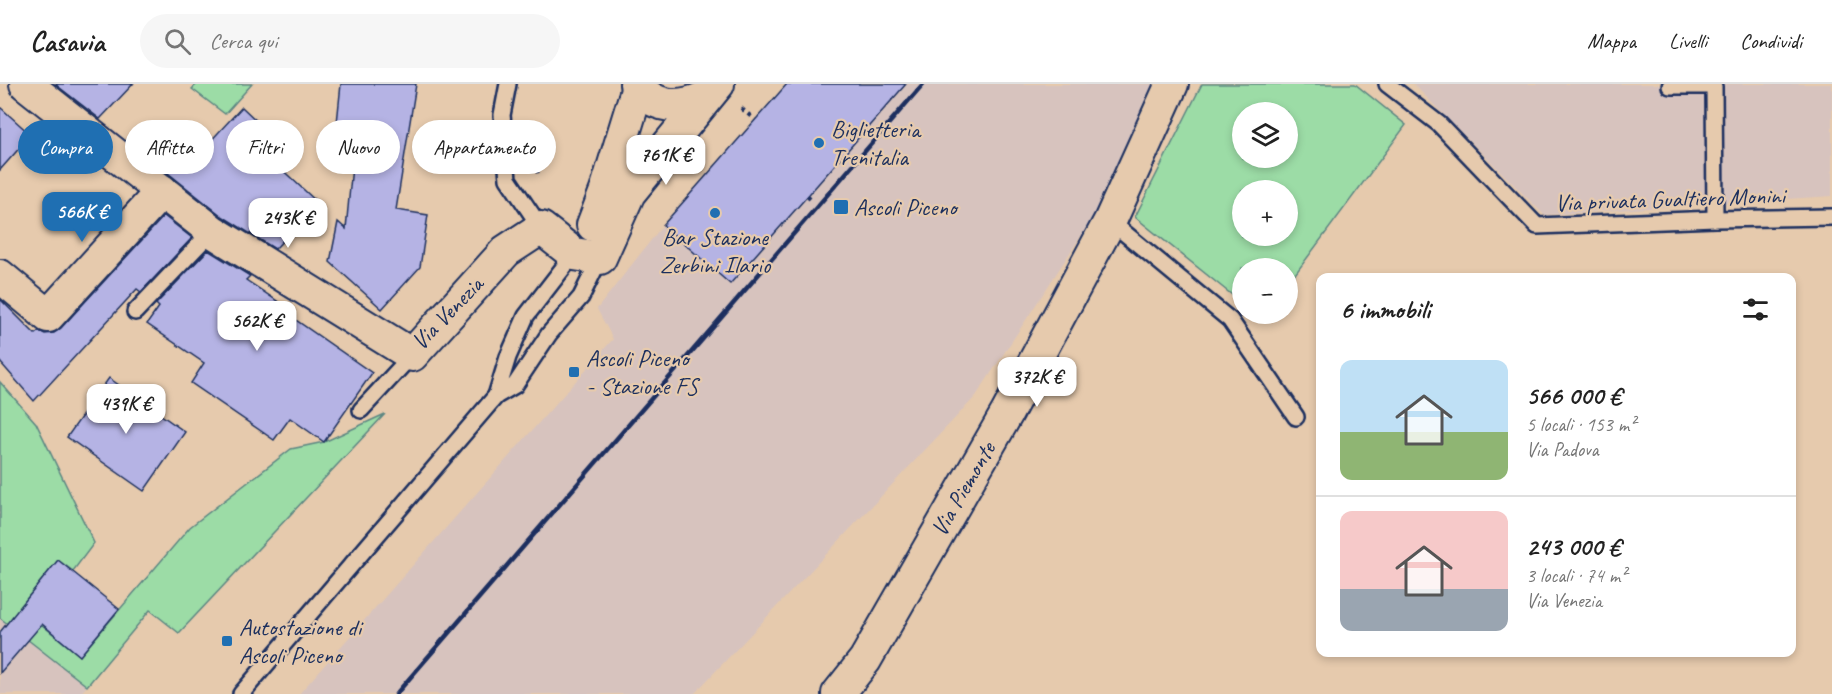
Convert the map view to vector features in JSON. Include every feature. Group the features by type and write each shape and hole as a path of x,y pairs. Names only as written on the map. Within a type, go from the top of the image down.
{"street":[{"name":"Via Venezia","path":"26,84 212,231 412,355 506,251 541,228"},
{"name":"Via Piemonte","path":"838,694 866,660 1007,413 1110,221 1172,84"},
{"path":"587,256 592,227 619,148 637,85 651,99 669,105 687,105 714,88"},
{"path":"587,256 629,193 714,88"},
{"path":"0,276 48,316 162,191"},
{"path":"541,228 587,256"}],"lane":[{"path":"508,84 502,115 508,179 541,228"},
{"name":"Via privata Gualtiero Monini","path":"1387,84 1439,124 1537,225 1832,217"},
{"path":"1670,86 1713,86 1715,219"},
{"path":"619,148 652,164"},
{"path":"1110,221 1230,320 1296,417"},
{"path":"135,312 212,231"},
{"path":"496,396 508,357 526,316 587,256"},
{"path":"241,694 496,396 515,385 549,334 581,297 587,256"},
{"path":"361,410 412,355"},
{"path":"228,694 260,673"}],"path":[{"path":"538,174 540,183"}],"shaded area":[{"path":"787,84 1157,84 1098,210 976,396 694,694 299,694 613,339 597,309 663,225"},
{"path":"1413,84 1832,84 1832,196 1544,215"},
{"path":"0,618 87,686 80,694 0,694"}],"green space":[{"path":"197,84 252,84 225,114 192,89"},
{"path":"1202,84 1355,84 1406,125 1298,270 1298,258 1232,258 1232,295 1135,217"},
{"path":"0,382 36,423 94,543 73,571 58,560 20,607 80,656 190,527 291,449 324,442 385,414 179,633 150,610 87,686 0,618"}],"building":[{"path":"55,84 133,84 100,119"},
{"path":"341,84 416,84 396,210 428,215 420,267 382,309 330,262 338,222 346,229 351,174 400,174 400,120 337,120"},
{"path":"787,84 906,84 730,284 663,225"},
{"path":"0,107 18,123 18,150 0,170"},
{"path":"242,107 256,120 230,120"},
{"path":"226,124 226,174 287,174 318,203 275,249 222,216 169,174 214,174 214,137"},
{"path":"164,216 192,238 141,292 137,289 34,401 0,362 0,299 35,334 39,331 45,334 54,333"},
{"path":"208,250 250,276 246,280 286,307 283,311 372,373 324,442 290,418 274,440 191,383 204,363 147,324 159,307 156,304"},
{"path":"109,378 185,432 144,491 67,437"},
{"path":"58,560 119,609 80,656 42,624 0,673 0,632"}],"railway":[{"path":"396,694 923,84"}],"place":[{"name":"Biglietteria Trenitalia","path":"819,143"},
{"name":"Ascoli Piceno","path":"841,207"},
{"name":"Bar Stazione Zerbini Ilario","path":"715,213"},
{"name":"Ascoli Piceno - Stazione FS","path":"574,372"},
{"name":"Autostazione di Ascoli Piceno","path":"227,641"}]}
